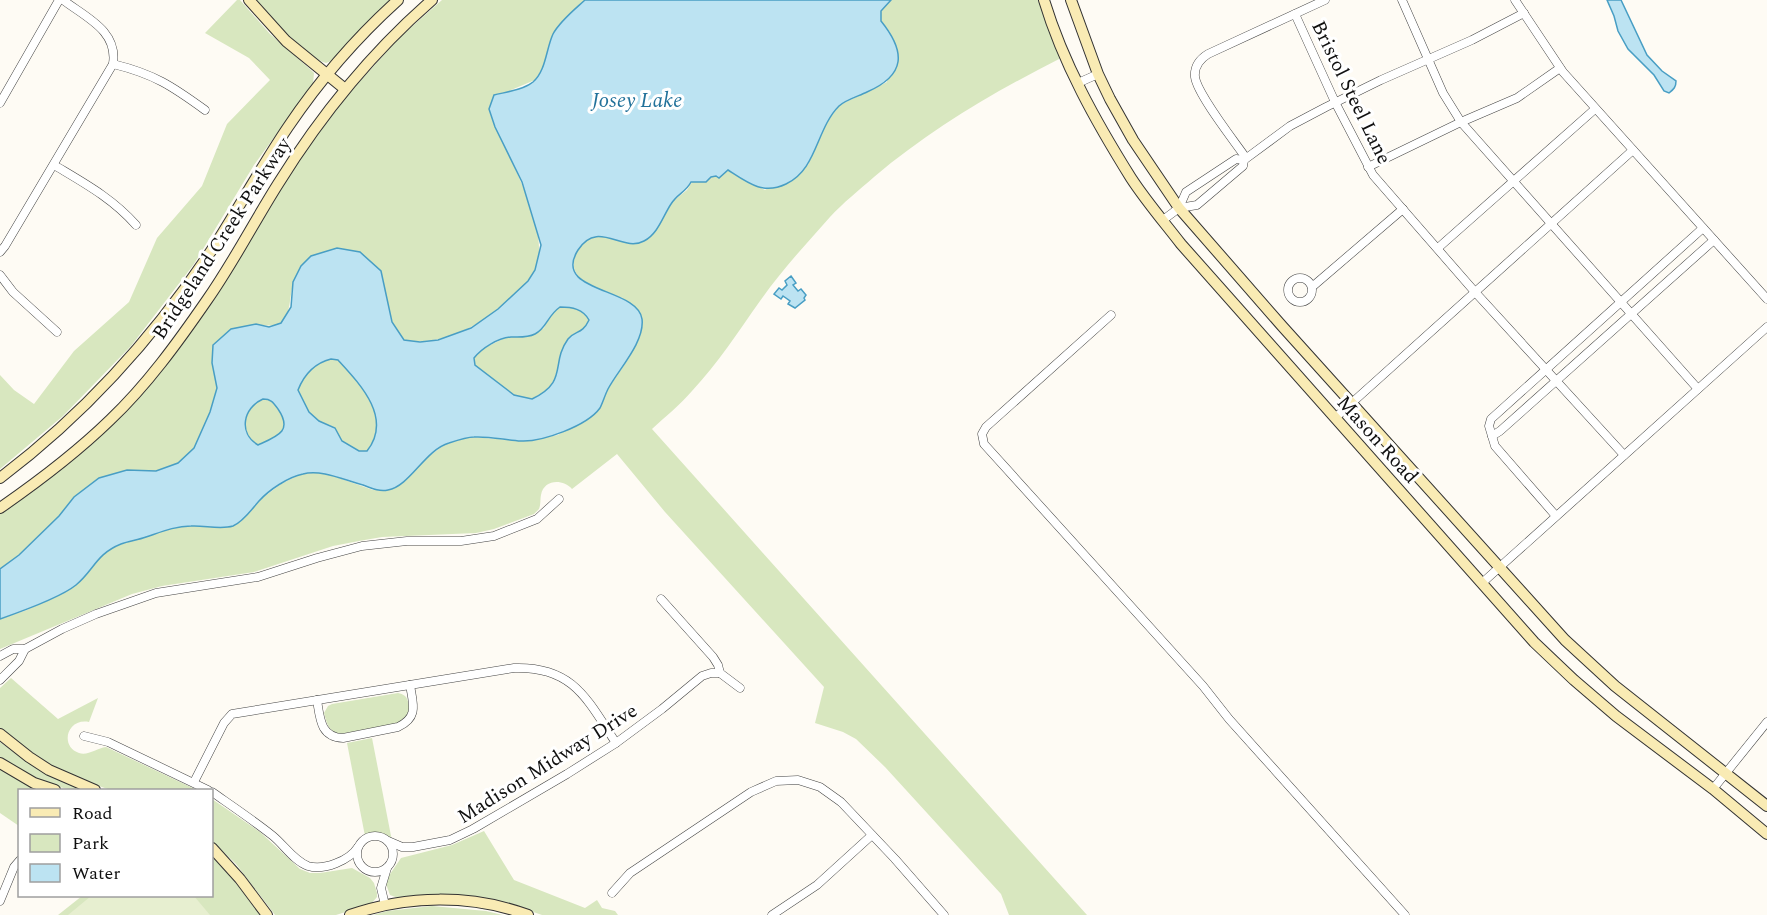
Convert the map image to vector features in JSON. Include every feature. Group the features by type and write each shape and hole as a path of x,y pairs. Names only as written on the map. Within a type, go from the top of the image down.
{"main road":[{"path":"249,0 286,40 345,89"},
{"name":"Bridgeland Creek Parkway","path":"0,478 60,430 91,400 159,323 217,242 289,125 327,75 398,0"},
{"name":"Bridgeland Creek Parkway","path":"0,508 44,477 78,449 111,419 145,382 208,299 308,138 345,89 404,25 432,0"},
{"name":"Mason Road","path":"1044,0 1060,45 1093,114 1132,180 1180,244 1534,642 1616,716 1713,789 1767,834"},
{"name":"Mason Road","path":"1071,0 1098,74 1133,140 1179,208 1351,403 1585,660 1767,806"},
{"path":"0,734 28,758 93,789"},
{"path":"0,763 34,783 52,789"},
{"path":"213,849 240,879 267,915"},
{"path":"350,915 385,905 435,899 491,905 528,915"}],"street":[{"path":"0,103 61,0 107,33 113,43 115,53 113,64 6,246 0,252"},
{"path":"1163,220 1179,208 1197,205 1243,166 1245,159 1197,84 1195,71 1199,62 1208,54 1325,0"},
{"path":"1402,0 1427,59 1451,108 1461,122 1698,389"},
{"path":"1515,0 1560,68 1767,299"},
{"path":"1179,208 1186,192 1236,159 1245,159 1290,126 1335,102 1472,40 1524,13"},
{"name":"Bristol Steel Lane","path":"1295,14 1368,167 1475,292 1624,455"},
{"path":"113,64 148,74 170,85 206,110"},
{"path":"1368,167 1517,98 1560,68"},
{"path":"1078,83 1098,74"},
{"path":"1438,248 1595,109"},
{"path":"1335,418 1633,150"},
{"path":"54,165 106,196 136,225"},
{"path":"1312,287 1403,209"},
{"path":"1556,516 1495,446 1489,426 1491,419 1619,301 1703,228"},
{"path":"1492,436 1714,240"},
{"path":"0,275 20,298 57,332"},
{"path":"1111,315 986,427 982,434 984,444 1203,686 1229,719 1404,915"},
{"path":"1482,583 1767,327"},
{"path":"0,656 13,650 25,649 96,614 156,593 258,577 362,546 461,541 494,536 537,519 559,499"},
{"path":"661,599 713,657 720,673 740,688"},
{"path":"0,678 19,661 25,649"},
{"path":"194,782 224,723 232,714 514,668 542,669 566,679 576,687 616,742"},
{"name":"Madison Midway Drive","path":"388,841 402,847 413,847 460,836 567,774 639,727 702,676 720,673"},
{"path":"317,700 324,730 335,738 343,738 398,727 406,723 413,712 410,685"},
{"path":"1713,789 1767,722"},
{"path":"84,736 108,742 206,789"},
{"path":"612,893 639,867 751,792 776,781 798,780 820,787 841,802 944,915"},
{"path":"213,793 261,826 302,863 317,867 340,861 352,855 361,842 371,836 388,841 393,852 381,888"},
{"path":"772,915 817,885 872,835"},
{"path":"358,847 357,858 381,888 385,905"},
{"name":"Madison Midway Drive","path":"389,865 401,853 413,847"},
{"path":"340,861 378,872 389,865"},
{"path":"0,901 18,862"}],"green space":[{"path":"237,0 240,0 270,34 314,73 313,84 254,165 194,264 131,346 63,416 0,469 0,375 14,390 34,404 74,351 129,302 157,238 202,186 227,124 270,80 249,58 205,33"},
{"path":"255,0 392,0 334,60 326,63 298,45"},
{"path":"442,0 586,0 535,80 511,90 489,109 524,190 538,234 539,253 535,270 527,281 502,306 471,327 439,339 416,341 404,340 392,322 381,271 301,266 294,280 286,316 282,321 277,325 256,324 212,363 217,388 210,412 194,448 178,463 156,471 127,470 74,497 59,516 19,555 0,569 0,512 137,394 290,169 334,110 400,37"},
{"path":"891,0 1038,0 1061,58 987,98 941,127 874,177 846,202 776,279 728,347 701,380 683,401 652,429 1087,915 1009,915 1001,894 885,767 856,739 815,723 824,687 665,512 617,454 572,489 564,483 550,483 543,490 539,509 534,514 494,529 476,533 382,537 333,546 254,572 162,586 132,594 0,649 0,619 27,610 75,586 104,552 122,544 164,530 192,525 211,527 250,512 261,499 281,484 301,474 322,472 373,490 421,462 447,443 471,437 524,441 558,435 600,408 608,389 631,355 623,298 588,284 575,272 576,254 581,246 592,237 620,237 663,219 672,202 687,190 692,182 706,182 711,177 728,170 765,190 808,165 826,123 840,105 887,82 890,32 881,21 881,11"},
{"path":"560,307 577,309 589,320 582,330 568,340 553,382 540,395 532,399 514,395 475,365 474,358 480,350 507,337 524,337 544,328 550,314"},
{"path":"331,359 338,360 364,390 371,402 377,426 367,451 359,451 341,441 335,428 319,421 309,412 297,390 311,370"},
{"path":"263,399 272,401 278,409 284,428 277,436 258,445 248,434 246,421 251,408"},
{"path":"11,678 58,719 98,698 89,722 75,724 68,734 69,745 73,750 86,753 106,747 195,789 108,789 80,780 41,760 0,729 0,688"},
{"path":"398,693 406,697 410,711 401,723 340,734 330,729 327,724 324,713 332,704"},
{"path":"372,738 392,841 378,834 365,836 347,743"},
{"path":"0,742 34,767 81,789 50,784 0,758"},
{"path":"0,769 37,789 18,789 18,825 0,813"},
{"path":"213,800 260,832 300,869 310,873 320,873 352,868 370,878 374,883 377,897 371,904 336,915 275,915 236,864 213,842"},
{"path":"484,831 514,880 585,908 597,900 602,908 615,911 618,915 542,915 519,907 477,898 432,894 398,898 390,895 386,884 388,877 401,858 452,845"},
{"path":"213,857 260,915 58,915 81,897 213,897"},
{"path":"90,897 195,897 210,915 68,915"},
{"path":"432,906 486,911 503,915 373,915 387,911"}],"water":[{"name":"Josey Lake","path":"585,0 891,0 881,11 881,21 895,43 898,62 889,78 880,85 839,106 831,115 804,169 786,184 763,188 749,183 728,170 719,178 716,176 706,182 691,182 673,201 653,234 644,241 636,244 594,237 586,241 578,250 573,264 576,274 585,282 627,301 637,309 642,319 639,337 630,355 608,389 600,408 585,421 564,432 530,441 474,437 449,443 432,453 403,482 388,490 375,489 325,474 310,473 297,476 268,493 233,526 223,528 179,527 121,544 106,553 69,590 0,619 0,569 19,555 59,516 74,497 99,478 127,470 156,471 178,463 194,448 210,412 217,388 212,363 213,345 231,329 256,324 269,327 281,323 291,307 293,282 301,266 311,256 337,248 360,252 381,271 392,322 404,340 420,342 438,340 471,328 498,309 528,281 535,270 541,245 522,182 495,127 489,109 494,95 524,87 533,82 541,72 556,29","holes":["560,307 577,309 589,320 584,328 568,339 560,356 555,379 551,386 543,392 532,399 514,395 475,365 474,358 486,347 506,338 535,334","331,359 338,360 371,402 377,426 374,439 367,451 359,451 342,441 335,428 319,421 309,412 298,390 303,379 320,363","263,399 272,401 284,423 281,432 258,445 252,440 246,428 247,414 256,403"]},
{"path":"1607,0 1621,0 1647,55 1662,71 1676,81 1676,85 1669,93 1664,91 1654,75 1628,49 1618,31"},
{"path":"791,276 796,283 793,285 806,295 805,300 795,308 788,304 790,301 783,296 781,299 774,294 779,288 782,290 787,285 785,281"}]}
